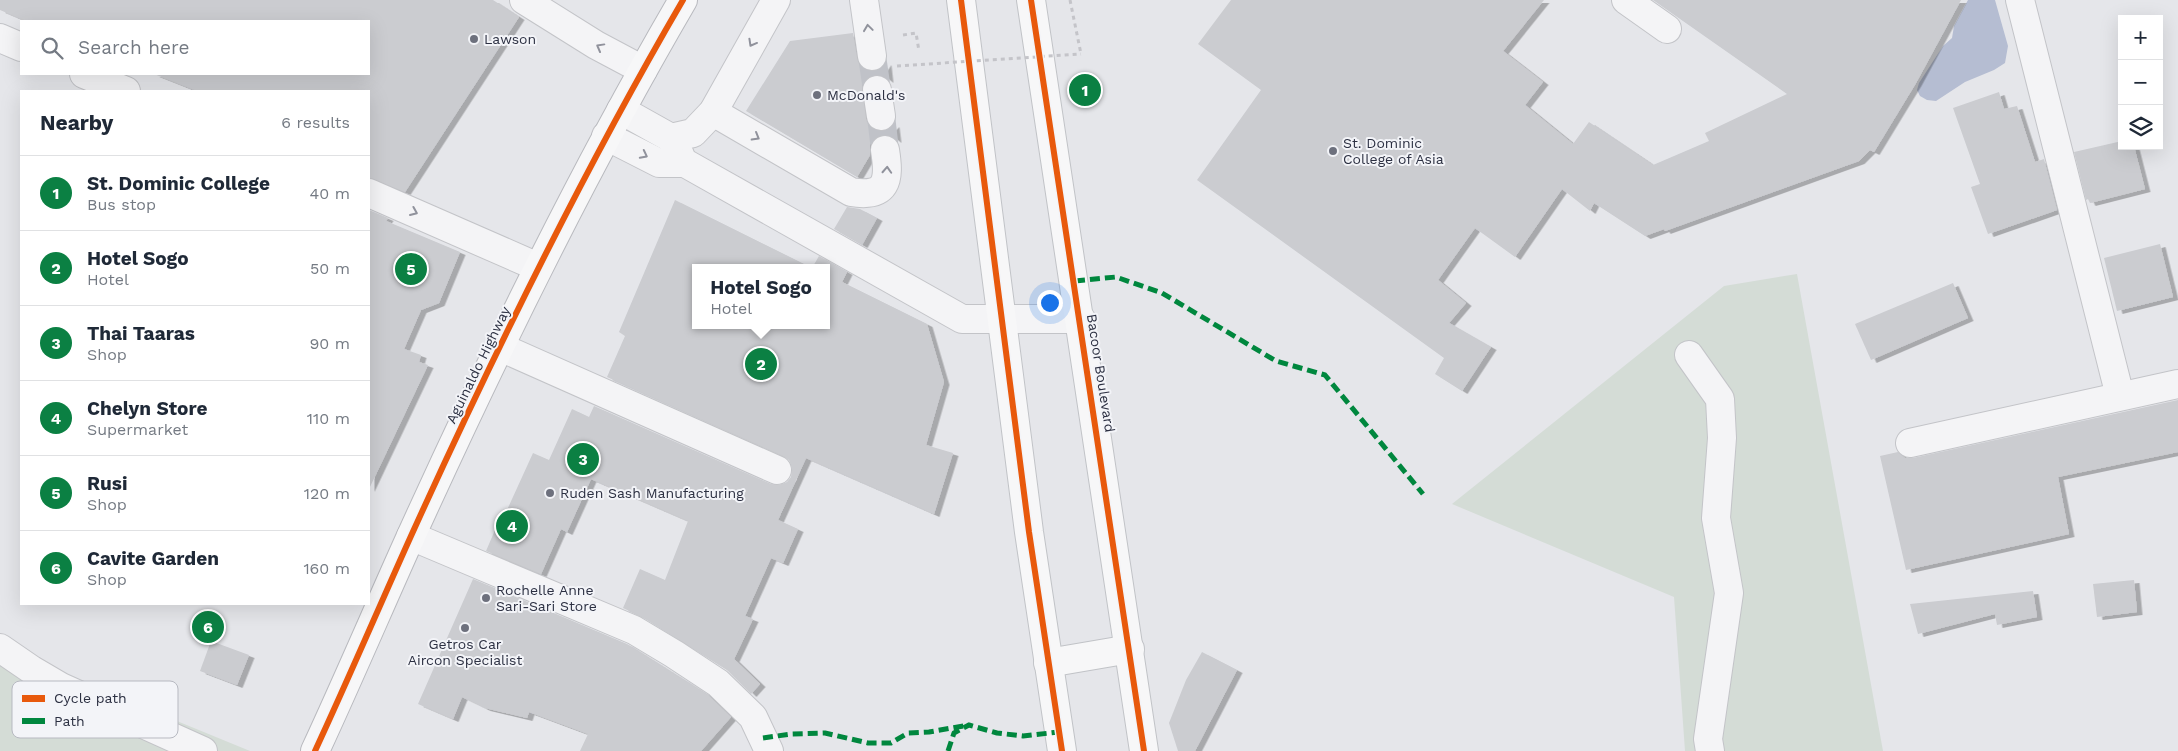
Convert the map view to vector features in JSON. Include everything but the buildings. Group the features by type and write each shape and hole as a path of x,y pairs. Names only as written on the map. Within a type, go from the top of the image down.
{"main road":[{"name":"Aguinaldo Highway","path":"315,751 411,536 538,267 606,136 683,0"},
{"path":"961,0 1029,532 1062,751"},
{"name":"Bacoor Boulevard","path":"1031,0 1144,751"},
{"path":"1048,663 1130,649"}],"street":[{"path":"524,0 596,45 643,70"},
{"path":"671,138 693,133 713,112 776,0"},
{"path":"864,0 872,56"},
{"path":"1626,0 1667,29"},
{"path":"2020,0 2120,396"},
{"path":"0,38 20,47"},
{"path":"86,75 124,90"},
{"path":"621,110 671,138 685,162"},
{"path":"713,112 851,192 867,195 881,189 886,180 888,166 885,150"},
{"path":"606,136 659,162 685,162 962,319 1080,319"},
{"path":"370,193 538,267"},
{"path":"500,347 777,470"},
{"path":"1689,356 1720,399 1722,438 1716,518 1729,593 1708,739 1710,751"},
{"path":"1910,443 2178,384"},
{"path":"411,536 634,630 674,654 718,683 753,717 769,751"},
{"path":"0,648 51,681"},
{"path":"174,738 203,751"}],"path":[{"path":"897,66 1081,54 1070,0"}],"shaded area":[{"path":"1797,274 1883,751 1685,751 1674,597 1452,504 1724,286"},
{"path":"0,656 79,681 12,681 12,738 178,738 178,721 250,751 0,751"}],"water":[{"path":"1968,0 1995,0 2008,46 2005,63 1994,70 1965,82 1936,101 1927,100 1920,96 1917,90 1919,83 1943,46 1952,38 1954,26"}],"tunnel":[{"path":"872,56 877,90"},
{"path":"881,116 885,150"}],"marked path":[{"path":"1075,281 1116,277 1162,293 1276,361 1325,375 1423,494"},
{"path":"763,738 791,734 825,733 868,743 891,743 908,733 929,732 969,725"},
{"path":"948,751 954,733 969,725 997,733 1023,736 1059,732"}],"cycle path":[{"path":"315,751 474,399 540,264 574,197 683,0"},
{"path":"961,0 1029,532 1062,751"},
{"path":"1031,0 1144,751"}],"place":[{"name":"Lawson","path":"474,39"},
{"name":"St. Dominic College","path":"1085,90"},
{"name":"McDonald's","path":"817,95"},
{"name":"St. Dominic College of Asia","path":"1333,151"},
{"name":"Rusi","path":"411,269"},
{"name":"Hotel Sogo","path":"761,364"},
{"name":"Thai Taaras","path":"583,459"},
{"name":"Ruden Sash Manufacturing","path":"550,493"},
{"name":"Chelyn Store","path":"512,526"},
{"name":"Rochelle Anne Sari-Sari Store","path":"486,598"},
{"name":"Cavite Garden","path":"208,627"},
{"name":"Getros Car Aircon Specialist","path":"465,628"}]}
